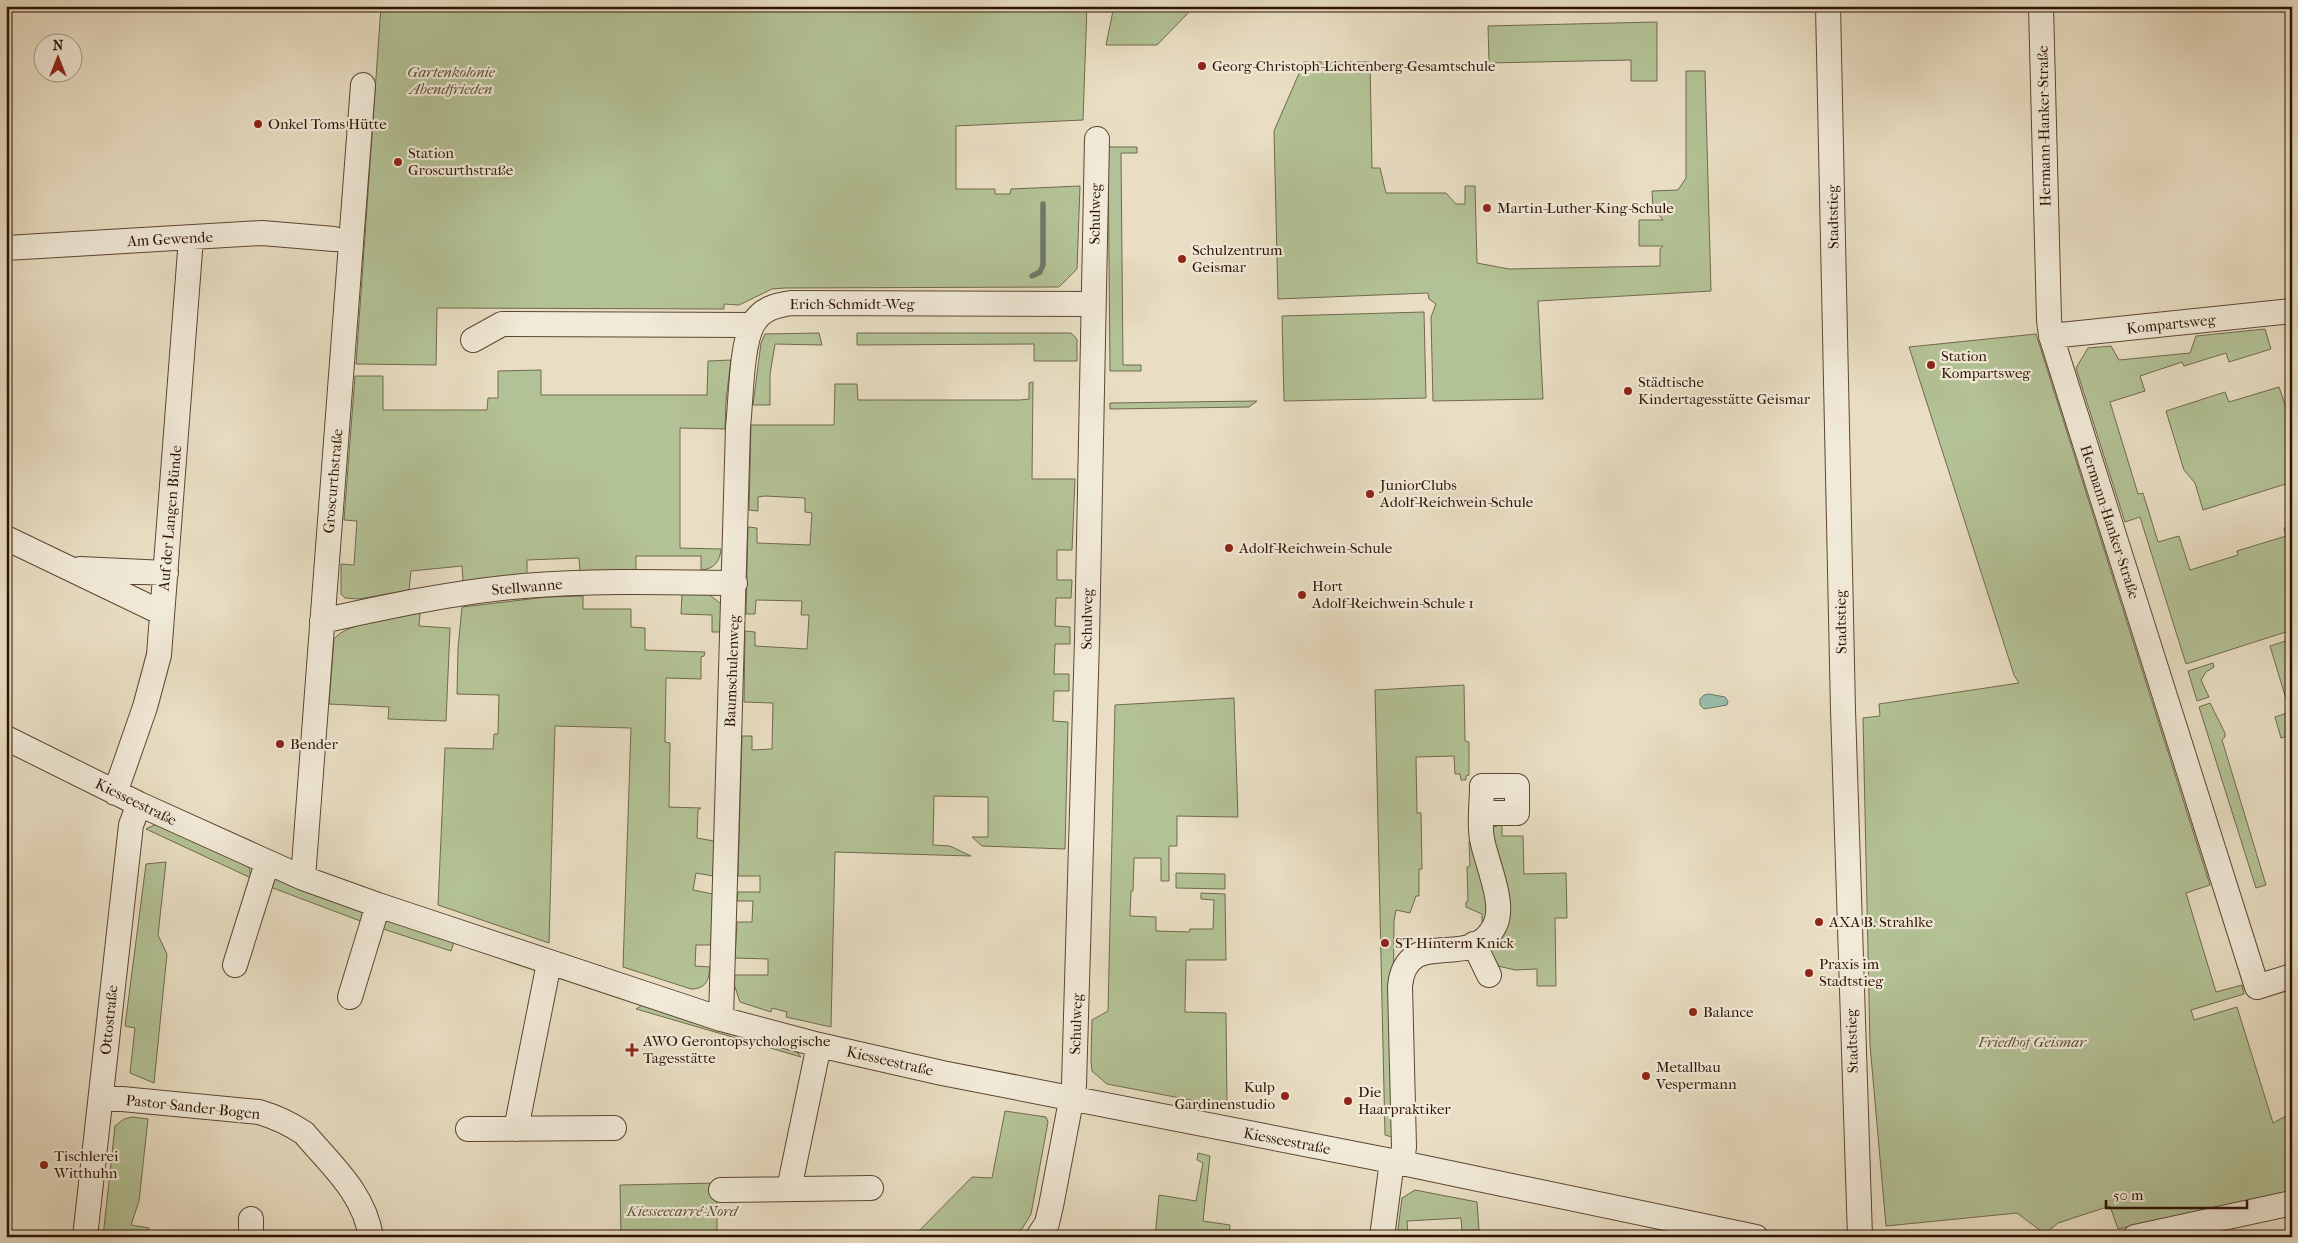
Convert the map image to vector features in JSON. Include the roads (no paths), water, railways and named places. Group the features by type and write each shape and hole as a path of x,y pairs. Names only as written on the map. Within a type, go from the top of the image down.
{"street":[{"name":"Stadtstieg","path":"1828,6 1843,710 1860,1237"},
{"name":"Hermann-Hanker-Straße","path":"2041,6 2049,320 2051,336 2257,987 2292,976"},
{"name":"Groscurthstraße","path":"303,878 363,85"},
{"name":"Schulweg","path":"1071,1100 1074,1076 1084,760 1097,139"},
{"name":"Am Gewende","path":"6,248 262,233 334,239"},
{"name":"Auf der Langen Bünde","path":"115,793 159,655 191,238"},
{"name":"Erich-Schmidt-Weg","path":"752,325 767,309 792,303 1093,304"},
{"name":"Kompartsweg","path":"2051,336 2292,311"},
{"path":"473,340 502,324 752,325"},
{"name":"Baumschulenweg","path":"721,1018 735,584 738,427 745,358 752,325"},
{"path":"6,538 162,613"},
{"path":"71,569 166,572"},
{"name":"Stellwanne","path":"322,621 440,597 524,586 620,582 735,584"},
{"name":"Kiesseestraße","path":"6,738 115,793 303,878 549,963 721,1018 819,1045 1071,1100 1397,1162 1756,1237"},
{"name":"Ottostraße","path":"86,1237 131,825 139,804"},
{"path":"1382,1237 1397,1162 1404,1146 1400,986 1403,969 1407,962 1417,954 1464,949 1488,935 1496,924 1498,902 1482,837 1482,813"},
{"path":"235,965 267,863"},
{"path":"350,997 378,905"},
{"path":"1474,944 1489,975"},
{"path":"516,1129 549,963"},
{"path":"789,1189 819,1045"},
{"name":"Pastor-Sander-Bogen","path":"101,1097 259,1112 293,1125 304,1133 356,1194 364,1208 371,1237"},
{"path":"1038,1237 1047,1223 1071,1100"},
{"path":"468,1129 614,1128"},
{"path":"721,1190 871,1188"},
{"path":"2135,1237 2292,1203"}],"waterway":[{"path":"1032,276 1040,272 1043,265 1043,204"}],"place":[{"name":"Georg-Christoph-Lichtenberg-Gesamtschule","path":"1202,66"},
{"name":"Onkel Toms Hütte","path":"258,124"},
{"name":"Station Groscurthstraße","path":"398,162"},
{"name":"Martin-Luther-King-Schule","path":"1487,208"},
{"name":"Schulzentrum Geismar","path":"1182,259"},
{"name":"Station Kompartsweg","path":"1931,365"},
{"name":"Städtische Kindertagesstätte Geismar","path":"1628,391"},
{"name":"JuniorClubs Adolf-Reichwein-Schule","path":"1370,494"},
{"name":"Adolf-Reichwein-Schule","path":"1229,548"},
{"name":"Hort Adolf-Reichwein-Schule 1","path":"1302,595"},
{"name":"Bender","path":"280,744"},
{"name":"AXA B. Strahlke","path":"1819,922"},
{"name":"ST Hinterm Knick","path":"1385,943"},
{"name":"Praxis im Stadtstieg","path":"1809,973"},
{"name":"Balance","path":"1693,1012"},
{"name":"AWO Gerontopsychologische Tagesstätte","path":"632,1050"},
{"name":"Metallbau Vespermann","path":"1646,1076"},
{"name":"Kulp Gardinenstudio","path":"1285,1096"},
{"name":"Die Haarpraktiker","path":"1348,1101"},
{"name":"Tischlerei Witthuhn","path":"44,1165"}],"park label":[{"name":"Gartenkolonie Abendfrieden","path":"451,80"},
{"name":"Friedhof Geismar","path":"2032,1042"},
{"name":"Kiesseecarré-Nord","path":"682,1211"}]}
